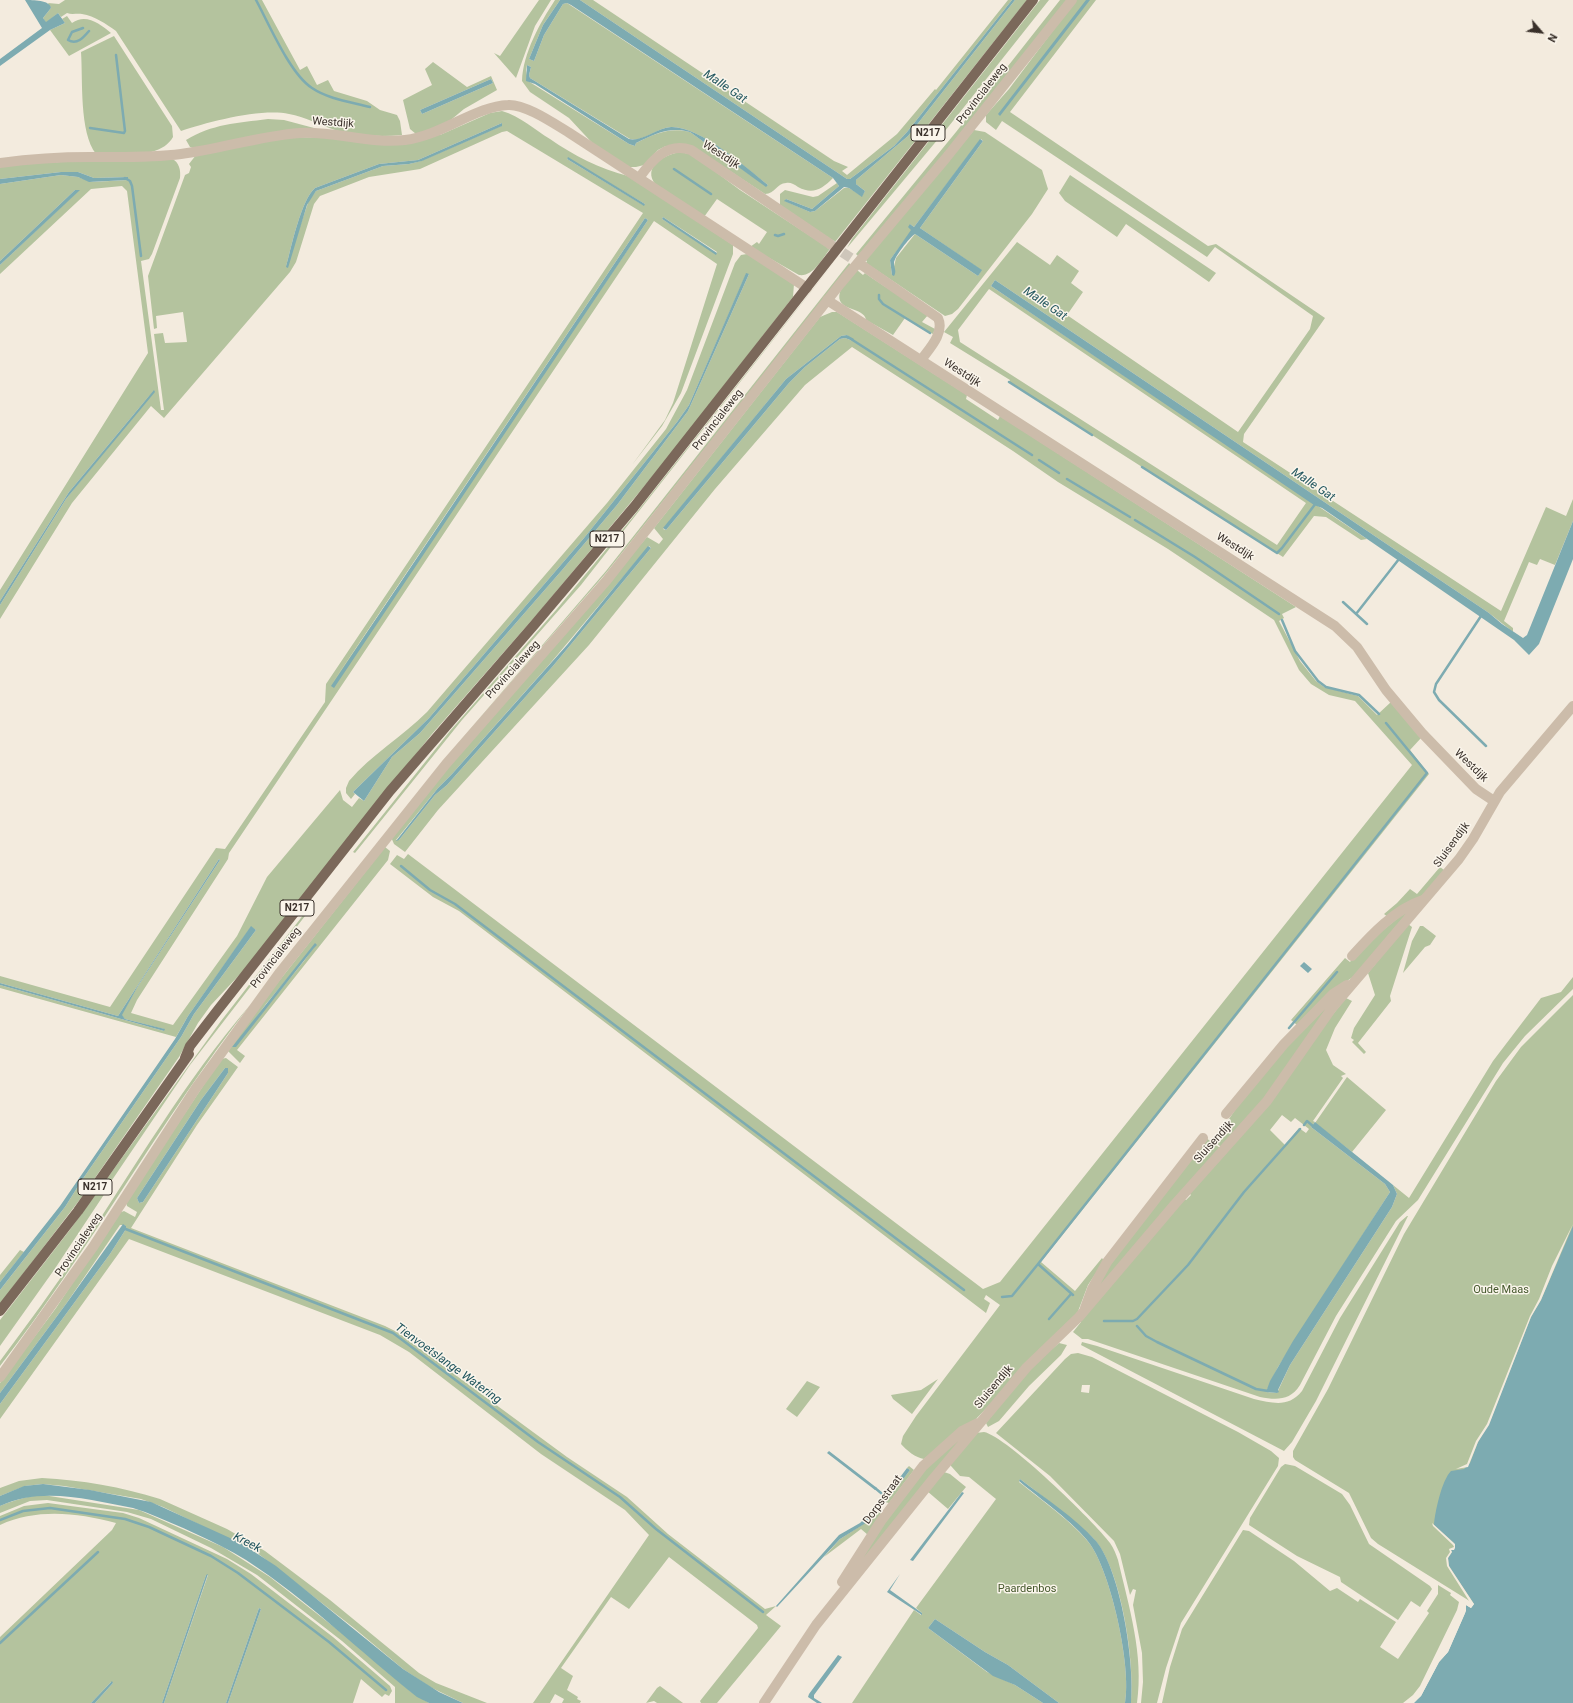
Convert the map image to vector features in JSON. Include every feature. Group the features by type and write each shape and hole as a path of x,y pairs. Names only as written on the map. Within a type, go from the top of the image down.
{"main road":[{"name":"Provincialeweg","path":"0,1311 78,1211 185,1058 199,1044 394,796 416,763 629,513 1033,0"}],"street":[{"name":"Provincialeweg","path":"0,1377 93,1247 196,1088 272,983 446,764 553,644 614,570 827,300 965,136 1072,0"},
{"name":"Westdijk","path":"0,162 34,159 181,154 260,138 300,133 405,140 435,133 486,110 510,105 546,120 639,178 807,288"},
{"name":"Westdijk","path":"639,178 652,162 663,153 679,148 691,150 830,244"},
{"path":"864,266 938,318 940,326 939,333 921,360"},
{"name":"Westdijk","path":"827,300 1335,626 1357,647 1386,690 1427,739 1476,789 1494,800"},
{"name":"Sluisendijk","path":"944,1465 1032,1361 1084,1312 1174,1204 1273,1093 1321,1022 1469,845 1494,800 1573,706"},
{"name":"Sluisendijk","path":"1352,956 1393,917 1410,905 1424,899"},
{"name":"Sluisendijk","path":"1226,1114 1286,1041 1336,991 1354,982"},
{"name":"Sluisendijk","path":"1084,1312 1089,1295 1105,1266 1203,1138"},
{"name":"Dorpsstraat","path":"827,1610 881,1521 923,1466 962,1431 979,1423"},
{"name":"Dorpsstraat","path":"764,1703 804,1641 827,1610 944,1465"}],"green space":[{"path":"65,0 262,0 300,70 307,66 317,85 328,80 334,91 367,101 380,110 397,115 400,121 402,135 377,136 351,134 335,130 295,115 277,113 250,114 181,131 116,31 96,18 80,14 67,13 61,17 58,13 46,23 43,18 51,8 48,3 59,4"},
{"path":"539,0 551,0 535,26 516,78 494,53 500,56"},
{"path":"555,0 560,0 543,25 529,59 534,61 544,35 563,4 567,3 833,178 821,188 813,191 808,191 792,184 783,183 768,194 765,194 698,150 666,146 658,150 644,165 629,167 596,147 569,118 530,92 522,81 525,60 529,49 538,28","holes":["527,65 531,67 529,75 530,78 630,139 640,139 666,128 682,128 708,140 735,158 768,185 766,186 690,132 675,130 662,132 636,143 635,146 629,144 528,81 526,70"]},
{"path":"580,0 593,0 834,161 848,167 842,171 847,175 897,134 935,89 936,90 1008,0 1012,0 907,132 894,146 850,179 847,179"},
{"path":"1015,0 1027,0 835,242 780,205 780,194 785,190 813,197 818,196 837,183 839,186 812,209 786,199 785,201 810,212 815,211 844,188 849,188 862,196 865,191 856,184 856,180 908,136"},
{"path":"1040,0 1049,0 949,126 847,248 852,239"},
{"path":"1060,0 1067,0 984,106 858,256 856,254 956,132"},
{"path":"1076,0 1096,0 1010,112 1208,246 1216,244 1325,318 1244,434 1243,442 1501,611 1546,507 1566,516 1573,499 1573,521 1555,565 1540,559 1537,565 1529,562 1504,621 1513,628 1513,632 1489,613 995,280 991,286 1367,539 1361,540 1326,517 1314,516 1283,557 1009,382 1010,380 950,343 953,337 944,332 1017,242 1050,265 1057,255 1079,271 1071,283 1083,292 1067,315 1238,432 1310,329 1313,316 1215,247 1207,257 1002,121 996,130 986,122 986,115 1009,89","holes":["989,289 1306,503 1277,545 960,342 958,330"]},
{"path":"67,16 72,23 77,20 88,19 98,23 111,33 69,56 50,30 65,23 62,19"},
{"path":"114,36 172,126 173,137 167,144 159,149 127,155 96,154 91,144 84,119 81,52"},
{"path":"433,62 467,87 491,76 497,90 464,109 446,124 416,134 410,129 403,100 432,85 425,69","holes":["491,79 493,83 422,114 420,110"]},
{"path":"502,111 509,113 577,156 607,170 628,176 733,245 733,254 681,393 662,426 632,465 665,420 673,403 717,264 654,221 229,853 228,859 137,1000 131,1013 173,1025 237,936 267,877 340,790 343,800 352,807 359,798 364,801 392,757 420,733 617,505 688,411 749,274 746,274 689,405 677,422 584,538 429,718 353,792 355,794 351,799 346,793 346,788 349,781 367,762 408,730 427,712 607,503 666,429 687,390 735,263 741,255 747,254 794,284 793,297 662,465 539,612 432,734 243,971 211,1005 198,1023 179,1057 81,1198 0,1304 0,1290 65,1207 181,1037 194,1014 256,930 251,927 188,1016 176,1037 0,988 0,985 164,1031 164,1029 125,1019 121,1015 138,986 220,860 219,859 118,1016 0,983 0,976 110,1007 216,848 225,849 325,702 326,684 643,213 507,131 420,169 369,177 320,196 314,204 296,262 290,272 164,418 151,406 72,503 0,619 0,605 66,499 154,390 69,492 0,601 0,590 148,353 127,191 122,186 91,189 0,274 0,265 79,190 75,190 0,261 0,184 61,175 78,177 92,182 128,180 126,177 94,178 78,172 61,172 0,179 0,166 25,163 172,159 178,164 180,169 180,178 152,254 149,259 141,261 161,410 164,410 154,334 163,333 165,343 187,342 183,312 156,316 157,328 154,329 148,276 185,175 189,173 191,167 189,164 196,155 288,137 342,138 440,135 490,113","holes":["502,123 501,126 421,161 409,164 383,166 316,191 309,200 286,267 301,213 310,194 315,188 379,164 418,160","567,158 645,204 643,205","663,217 717,252 716,254 662,219","645,218 648,220 331,685"]},
{"path":"268,119 284,120 314,128 193,148 190,147 186,140 215,127"},
{"path":"974,130 985,132 1042,170 1048,189 1032,214 958,309 952,314 945,316 866,263 867,261 865,260","holes":["981,139 983,141 920,228 981,270 978,276 915,234 896,258 892,275 890,260 912,230 910,224 914,227"]},
{"path":"681,152 693,155 740,190 830,249 813,270 804,275 799,275 750,247 757,242 759,244 767,232 717,199 704,217 656,185 651,173 653,167 657,162 668,155"},
{"path":"1070,175 1216,273 1209,282 1126,224 1117,237 1065,201 1059,193"},
{"path":"839,256 581,585 462,720 355,853 353,852 450,731 556,610 633,517"},
{"path":"849,263 851,265 606,573 453,749 606,571"},
{"path":"857,270 863,275 865,273 928,315 922,322 935,329 933,334 905,318 893,335 866,320 860,313 841,303 839,298 841,289"},
{"path":"832,312 837,312 967,395 966,399 998,420 1000,416 1296,607 1282,614 1284,618 1279,621 1300,661 1316,681 1324,687 1358,696 1377,715 1391,702 1421,738 1410,750 1429,774 1041,1262 1075,1291 1102,1258 1104,1261 1088,1285 1077,1314 975,1420 924,1459 908,1451 901,1444 903,1436 916,1416 1000,1305 986,1295 984,1299 990,1303 986,1313 459,911 433,897 390,864 397,855 404,859 408,854 983,1289 1000,1282 1412,765 1355,701 1329,695 1311,684 1299,670 1274,620 1168,549 1058,482 1013,451 852,347 805,385 715,489 589,645 438,810 405,852 394,844 391,837 439,777 647,537 659,544 663,539 654,528 820,317","holes":["847,335 853,341 845,338 840,339 805,367 789,383 666,530 663,529 786,379 841,336","649,546 651,548 553,666 447,785 435,795 399,840 396,840 438,788 548,666"]},
{"path":"385,847 390,851 388,860 237,1050 245,1056 240,1063 228,1051 264,1000","holes":["316,944 235,1046 266,1004"]},
{"path":"1440,867 1444,870 1423,895 1389,918 1384,914 1410,889 1417,894"},
{"path":"1414,905 1353,977 1338,987 1297,1025 1291,1020 1345,958 1350,962 1361,948"},
{"path":"304,914 305,916 190,1065 108,1186 109,1187 54,1270 0,1346 0,1320 69,1231 221,1021"},
{"path":"1408,924 1412,927 1390,996 1391,1001 1358,1043 1366,1052 1364,1054 1352,1042 1354,1040 1351,1038 1354,1028 1375,995 1368,973"},
{"path":"1420,926 1423,926 1436,936 1430,945 1425,947 1403,973 1412,941"},
{"path":"1573,977 1573,989 1525,1036 1503,1063 1418,1200 1396,1221 1336,1316 1300,1385 1292,1394 1287,1397 1277,1399 1260,1397 1088,1339 1082,1339 1073,1332 1081,1322 1080,1321 1184,1199 1186,1200 1191,1195 1189,1193 1346,998 1352,1001 1335,1028 1326,1050 1333,1065 1346,1074 1341,1076 1343,1078 1313,1121 1315,1122 1311,1127 1385,1184 1390,1192 1278,1367 1266,1392 1277,1393 1290,1365 1392,1207 1397,1194 1393,1185 1409,1198 1493,1061 1541,998 1561,992","holes":["1282,1115 1291,1122 1295,1118 1309,1129 1306,1133 1299,1128 1285,1145 1270,1130"]},
{"path":"1340,991 1272,1089 1221,1147 1215,1142 1223,1133 1221,1131 1253,1083"},
{"name":"Oude Maas","path":"1573,995 1573,1307 1476,1605 1378,1544 1371,1538 1349,1493 1295,1460 1293,1457 1293,1451 1328,1389 1404,1234 1496,1081 1521,1047"},
{"path":"250,1005 186,1094 33,1322 0,1366 0,1361 79,1251 182,1094 226,1034"},
{"path":"226,1058 238,1067 197,1125 131,1228 385,1326 397,1332 567,1457 627,1497 668,1534 765,1609 776,1606 766,1615 781,1626 717,1703 701,1703 700,1701 758,1628 757,1625 669,1557 629,1609 611,1597 561,1668 573,1676 567,1690 578,1697 577,1699 581,1701 580,1703 562,1703 564,1699 555,1694 550,1703 533,1703 649,1535 625,1510 541,1454 409,1352 380,1335 129,1239 0,1419 0,1404 110,1254 126,1229 125,1225 120,1225 66,1304 0,1393 0,1383 56,1308 119,1213 124,1211 135,1217 137,1212 127,1206 126,1202 221,1059","holes":["225,1068 228,1068 228,1073 143,1202 139,1203 137,1198 201,1100"]},
{"path":"1347,1077 1386,1110 1352,1152 1315,1123"},
{"path":"1206,1138 1220,1148 1090,1300 1102,1275"},
{"path":"1407,1216 1316,1401 1292,1442 1284,1451 1081,1345 1082,1342 1097,1346 1254,1399 1274,1403 1286,1402 1297,1396 1302,1391 1340,1318 1400,1222"},
{"path":"20,1250 24,1252 0,1282 0,1275"},
{"path":"1059,1343 1067,1345 1061,1355 1029,1386 999,1421 988,1427 986,1423 1029,1369"},
{"path":"1078,1353 1092,1357 1238,1432 1271,1451 1279,1458 1278,1466 1181,1623 1166,1668 1157,1703 1141,1703 1143,1682 1142,1653 1133,1605 1136,1590 1133,1589 1130,1595 1120,1554 1114,1541 1050,1476 996,1433 1071,1354","holes":["1082,1385 1090,1385 1089,1393 1081,1392"]},
{"path":"938,1379 912,1414 893,1399 891,1395 921,1390"},
{"path":"807,1381 820,1387 797,1417 786,1409"},
{"name":"Paardenbos","path":"984,1432 995,1437 1030,1463 1087,1517 1113,1547 1118,1560 1131,1613 1137,1649 1139,1685 1137,1703 1131,1703 1132,1686 1129,1643 1120,1598 1114,1577 1106,1559 1098,1544 1092,1537 1020,1479 1019,1482 1083,1536 1090,1544 1098,1558 1112,1598 1123,1645 1126,1687 1125,1703 1059,1703 1008,1665 985,1652 935,1619 928,1628 987,1672 1015,1685 1043,1703 852,1703 914,1610 921,1615 922,1613 916,1608 996,1499 969,1477 960,1476 951,1466 951,1463 976,1433"},
{"path":"965,1434 847,1582 868,1545 917,1477"},
{"path":"1285,1464 1295,1466 1342,1494 1350,1505 1369,1544 1430,1586 1432,1589 1420,1607 1411,1601 1398,1620 1341,1582 1340,1577 1297,1556 1249,1525 1250,1518 1281,1467"},
{"path":"909,1466 914,1470 889,1503 885,1502 910,1470 907,1468"},
{"path":"944,1472 950,1474 966,1487 948,1509 927,1491"},
{"path":"42,1478 72,1480 146,1495 160,1499 227,1529 265,1551 330,1600 419,1673 436,1683 487,1703 463,1703 430,1687 403,1669 354,1628 256,1552 163,1507 141,1499 64,1486 42,1484 25,1486 0,1496 0,1488 19,1481"},
{"path":"43,1495 139,1510 223,1547 270,1577 352,1641 410,1691 429,1703 395,1703 395,1687 342,1641 257,1575 211,1548 151,1519 127,1512 47,1500 30,1501 0,1513 0,1506 32,1496"},
{"path":"48,1503 123,1513 139,1518 227,1559 251,1574 333,1637 390,1686 392,1691 389,1696 385,1694 382,1697 361,1679 353,1703 228,1703 261,1609 259,1608 226,1703 164,1703 208,1575 206,1575 162,1703 95,1703 113,1683 111,1682 91,1703 0,1703 0,1637 112,1530 116,1523 72,1515 43,1514 29,1516 0,1525 0,1516 24,1506"},
{"path":"882,1507 882,1513 868,1535 861,1529 824,1557 840,1539 868,1521"},
{"path":"1243,1530 1249,1531 1294,1561 1330,1591 1337,1588 1358,1602 1360,1599 1396,1622 1380,1647 1398,1659 1429,1613 1427,1611 1438,1594 1438,1585 1451,1593 1450,1595 1459,1602 1457,1610 1420,1686 1413,1695 1403,1703 1162,1703 1170,1667 1182,1629"},
{"path":"660,1686 683,1703 657,1703 654,1701 646,1703"}],"water":[{"path":"25,0 48,3 51,8 43,18 46,22 58,13 65,23 50,30 0,66 0,59 42,28"},
{"path":"560,0 580,0 847,179 850,179 894,146 907,132 1012,0 1015,0 908,136 856,180 856,184 865,191 862,197 849,188 844,187 815,211 810,212 784,201 786,199 812,209 839,186 833,178 571,5 567,3 563,4 544,35 534,61 529,59 543,25"},
{"path":"1086,0 1090,0 1000,116 998,114"},
{"path":"527,65 531,67 529,75 530,78 629,139 639,139 666,128 682,128 695,133 722,149 768,185 766,187 690,132 683,130 669,130 636,143 635,146 629,144 535,84 526,81"},
{"path":"491,79 493,83 422,114 420,110"},
{"path":"502,123 502,126 422,161 409,164 383,166 316,191 307,205 288,268 286,267 301,213 310,194 315,188 379,164 418,160"},
{"path":"980,139 983,141 920,228 982,270 978,276 915,234 899,252 894,263 895,274 894,276 892,275 890,260 911,230 908,227 910,224 914,227"},
{"path":"568,157 645,204 644,206 567,159"},
{"path":"61,172 78,172 94,178 128,177 128,180 89,182 78,177 61,175 0,184 0,179"},
{"path":"75,190 80,190 0,265 0,261"},
{"path":"663,217 717,253 716,255 662,219"},
{"path":"645,218 648,220 334,688 331,686"},
{"path":"746,273 749,274 688,411 617,505 563,569 420,733 392,757 364,801 353,792 429,718 584,538 677,422 689,405"},
{"path":"995,280 1489,613 1523,638 1527,635 1573,521 1573,559 1539,644 1529,655 1514,640 1322,508 1314,505 991,286"},
{"path":"847,335 854,339 853,341 845,338 840,339 805,367 789,383 666,530 663,528 786,379 841,336"},
{"path":"154,390 155,392 66,499 0,605 0,601 69,492"},
{"path":"648,546 651,548 553,666 447,785 435,795 399,840 396,841 438,788 567,645"},
{"path":"219,859 220,860 138,986 122,1015 125,1019 165,1029 164,1031 0,985 0,983 118,1016"},
{"path":"251,926 256,930 194,1014 181,1037 65,1207 0,1290 0,1282 60,1206 175,1039 188,1016"},
{"path":"315,943 317,945 236,1047 232,1047"},
{"path":"1304,962 1312,969 1308,973 1300,966"},
{"path":"225,1068 228,1068 228,1073 143,1202 139,1203 137,1198 201,1100"},
{"path":"1315,1122 1393,1185 1397,1194 1392,1207 1290,1365 1278,1390 1279,1392 1266,1392 1270,1381 1293,1341 1390,1192 1385,1184 1311,1127"},
{"path":"123,1224 126,1226 126,1229 110,1254 0,1404 0,1393"},
{"path":"1573,1226 1573,1703 1414,1703 1421,1696 1439,1662 1448,1652 1466,1611 1466,1605 1471,1608 1474,1604 1449,1566 1448,1558 1452,1552 1451,1550 1454,1550 1454,1543 1434,1525 1437,1504 1442,1488 1451,1471 1464,1469 1470,1463 1478,1442 1491,1419 1531,1317 1541,1300"},
{"path":"829,1451 877,1489 875,1490 827,1453"},
{"path":"907,1468 910,1470 869,1521 840,1539 777,1607 776,1606 839,1535 860,1523 879,1505"},
{"path":"1020,1479 1060,1508 1087,1532 1096,1541 1105,1555 1113,1573 1124,1619 1131,1665 1131,1703 1125,1703 1126,1687 1123,1645 1112,1598 1098,1558 1090,1544 1075,1527 1019,1481"},
{"path":"43,1484 90,1490 151,1502 241,1543 276,1566 403,1669 439,1692 463,1703 429,1703 417,1697 291,1592 246,1560 197,1534 133,1508 66,1496 32,1497 16,1500 0,1506 0,1496 24,1486"},
{"path":"962,1492 964,1493 913,1561 910,1560"},
{"path":"208,1574 164,1703 162,1703 206,1575"},
{"path":"900,1574 890,1590 922,1613 922,1615 887,1592"},
{"path":"259,1608 261,1609 228,1703 226,1703"},
{"path":"935,1619 985,1652 1008,1665 1059,1703 1043,1703 1015,1685 993,1676 928,1628"},
{"path":"838,1655 842,1657 814,1695 814,1698 822,1703 817,1703 808,1697 809,1694"},
{"path":"112,1681 113,1683 95,1703 91,1703"}],"pier":[{"path":"1573,1224 1541,1300 1531,1317 1489,1425 1478,1442 1468,1467 1456,1469 1467,1464 1476,1441 1487,1424 1530,1316 1539,1299 1552,1266"},
{"path":"1432,1523 1455,1544 1454,1550 1451,1550 1452,1552 1448,1558 1449,1566 1474,1604 1471,1608 1466,1605 1465,1613 1448,1652 1439,1662 1421,1696 1412,1703 1420,1695 1437,1661 1446,1651 1463,1612 1464,1604 1471,1604 1447,1566 1446,1558 1450,1552 1449,1549 1454,1547 1433,1526"}],"waterway":[{"path":"256,0 288,60 304,81 312,88 325,95 370,107"},
{"path":"83,28 72,32 68,40 74,42 77,41 89,31"},
{"path":"90,128 124,133 125,131 116,55"},
{"path":"674,169 711,194"},
{"path":"125,178 130,181 132,186 141,256"},
{"path":"775,235 778,236 784,234"},
{"path":"879,295 879,299 883,304 930,333"},
{"path":"851,339 1032,455"},
{"path":"1009,382 1092,435"},
{"path":"1039,460 1059,473"},
{"name":"Malle Gat","path":"1142,467 1277,553 1316,503"},
{"path":"1067,479 1130,517"},
{"path":"1135,520 1195,557 1279,614"},
{"path":"1356,614 1399,559"},
{"path":"1343,602 1367,624"},
{"path":"1481,616 1436,684 1434,692 1439,700 1486,746"},
{"path":"1282,620 1295,651 1318,681 1326,687 1359,695 1379,714"},
{"path":"1038,1264 1427,773 1386,723"},
{"path":"401,866 430,890 455,904 964,1290"},
{"path":"1289,1028 1337,972"},
{"path":"1304,1125 1307,1121 1314,1127"},
{"path":"1104,1321 1133,1321 1137,1319 1188,1265 1244,1192 1300,1129"},
{"name":"Tienvoetslange Watering","path":"123,1228 393,1333 538,1442 620,1497 656,1529 763,1612"},
{"path":"1002,1297 1012,1296 1038,1264 1073,1295"},
{"path":"1049,1319 1071,1294"},
{"path":"1137,1326 1146,1336 1157,1342 1256,1389 1268,1391"},
{"name":"Tienvoetslange Watering","path":"875,1488 887,1498"},
{"path":"0,1520 23,1511 50,1508 125,1519 149,1527 211,1556 238,1573 329,1642 386,1690"},
{"path":"0,1643 98,1552"}],"tunnel":[{"path":"830,244 863,266"}],"water label":[{"name":"Kreek","path":"247,1543"}]}
